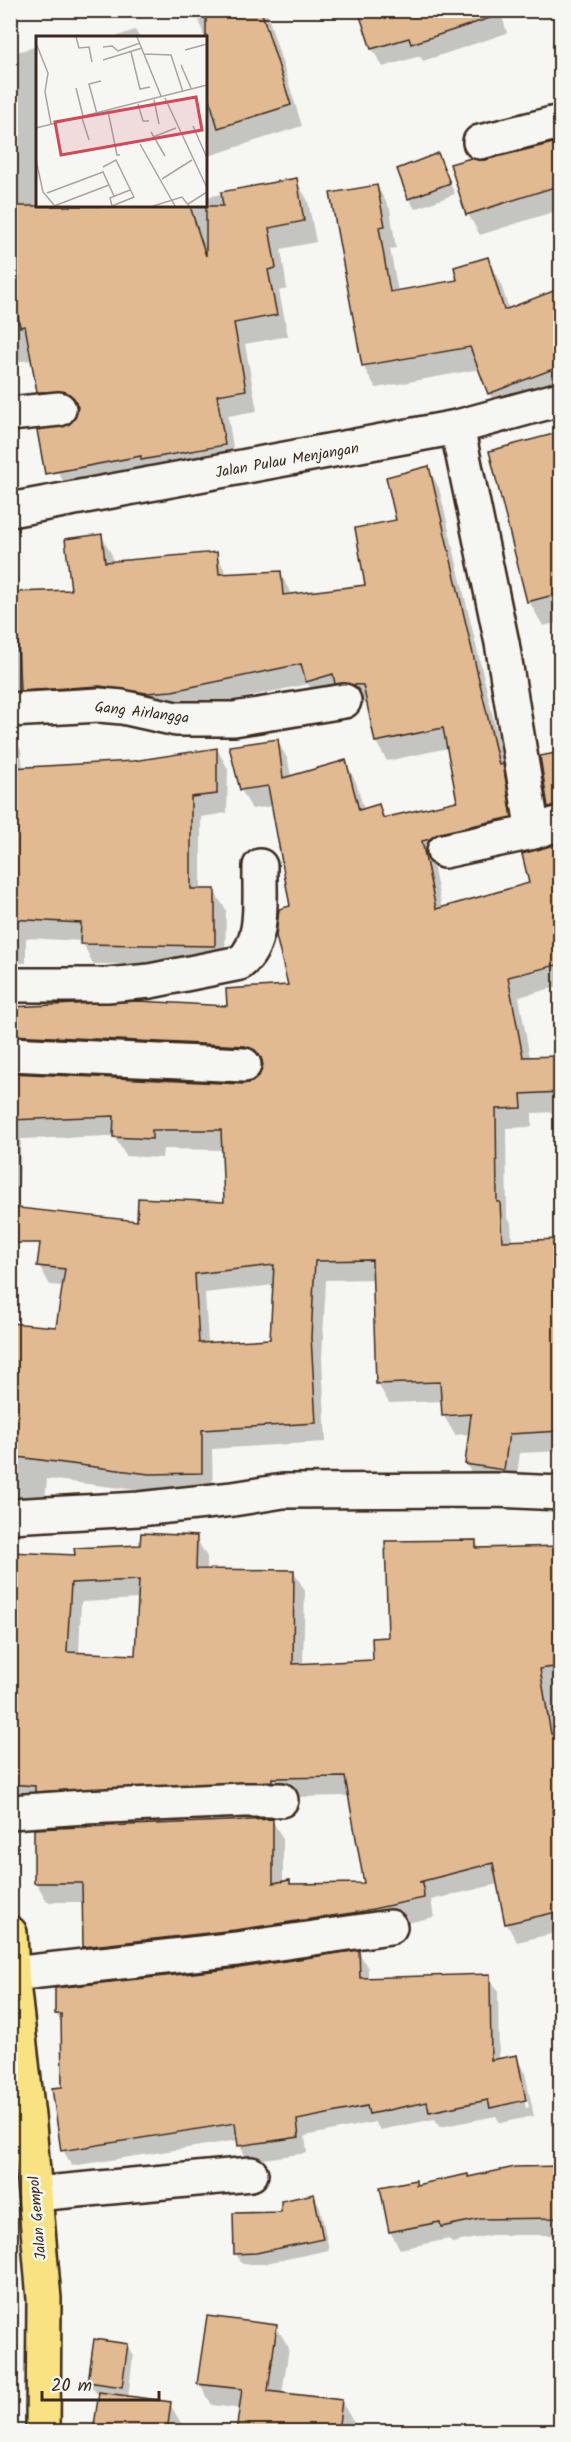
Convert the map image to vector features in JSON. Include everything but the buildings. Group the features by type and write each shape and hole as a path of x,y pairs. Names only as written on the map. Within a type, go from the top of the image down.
{"main road":[{"name":"Jalan Gempol","path":"11,1950 44,2299 43,2432"}],"street":[{"path":"480,142 561,122"},
{"name":"Jalan Pulau Menjangan","path":"10,510 458,427 561,399"},
{"path":"10,414 59,409"},
{"path":"444,850 547,828 502,643 458,427"},
{"name":"Gang Airlangga","path":"10,710 99,705 122,706 176,719 234,718 344,701"},
{"path":"10,985 107,985 150,981 240,963 249,956 257,941 260,866"},
{"path":"10,1054 244,1065"},
{"path":"10,1516 139,1509 283,1491 495,1490 561,1493"},
{"path":"10,1812 281,1800"},
{"path":"11,1950 237,1948 390,1927"},
{"path":"35,2194 251,2174"}]}
